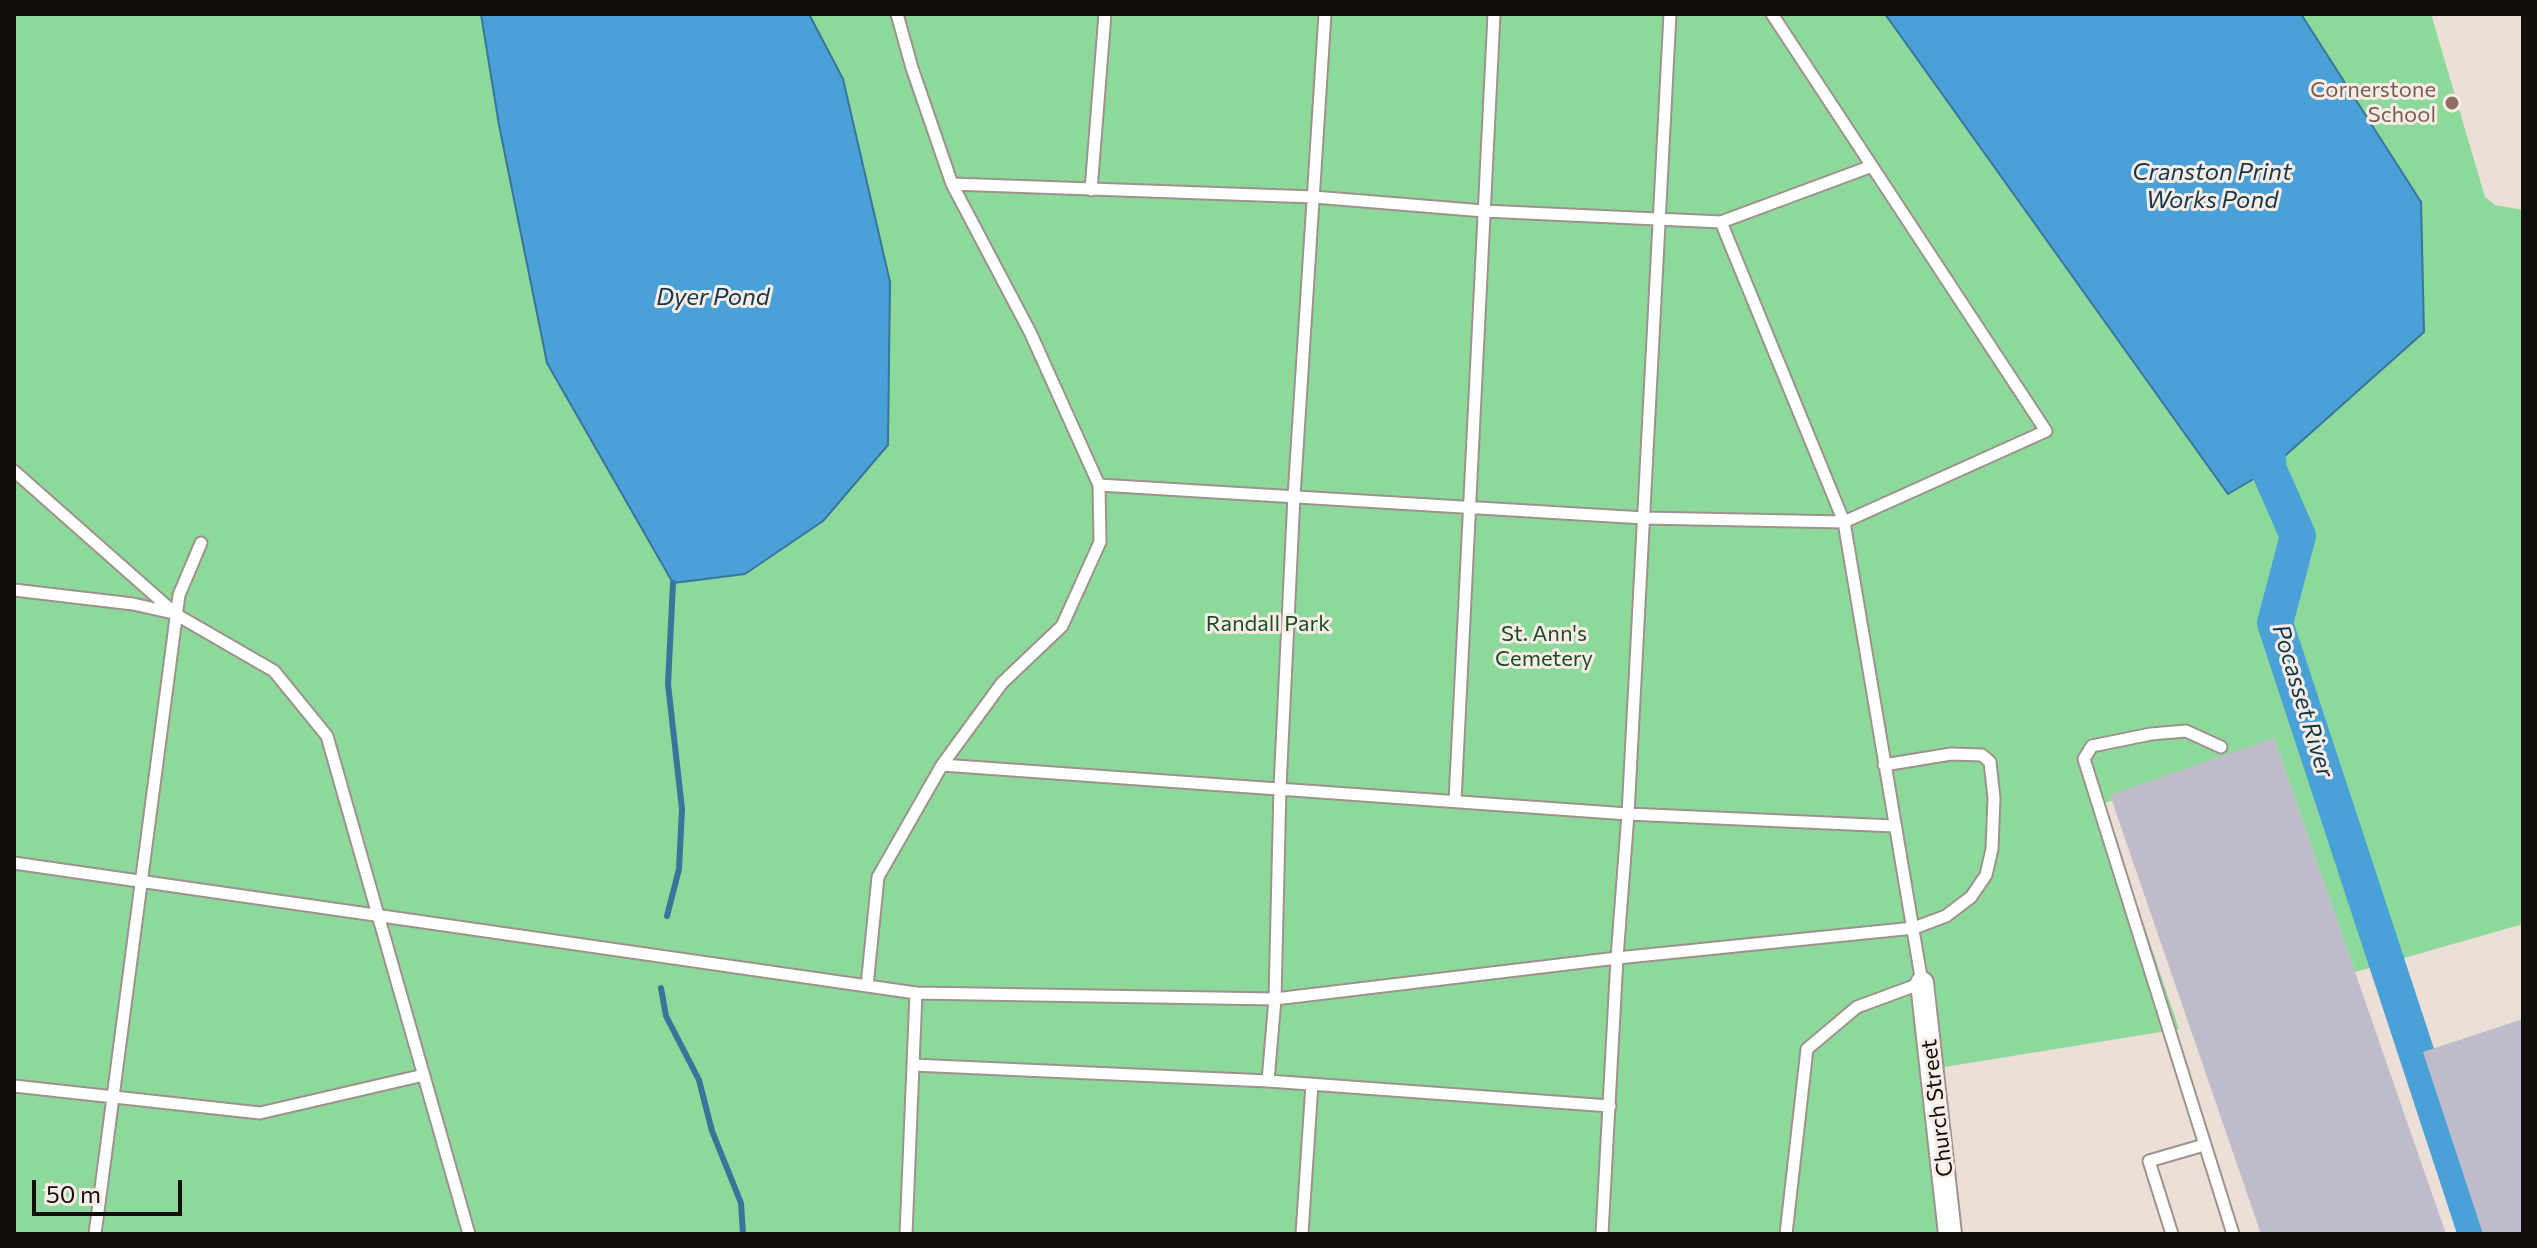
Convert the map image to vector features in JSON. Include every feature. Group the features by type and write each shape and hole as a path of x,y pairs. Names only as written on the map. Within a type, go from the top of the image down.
{"street":[{"name":"Church Street","path":"1922,983 1950,1234"}],"lane":[{"path":"867,986 878,877 942,765 1002,683 1062,626 1100,542 1099,485 1030,332 952,184 897,14"},
{"path":"1091,190 1105,14"},
{"path":"1268,1081 1275,999 1280,787 1294,496 1325,14"},
{"path":"1455,801 1494,14"},
{"path":"1602,1234 1628,814 1670,14"},
{"path":"1099,485 1644,518 1844,522 2046,431 1772,14"},
{"path":"952,184 1314,197 1484,211 1721,222 1872,166"},
{"path":"1721,222 1844,522 1922,983 1857,1007 1807,1049 1786,1234"},
{"path":"14,471 177,615 274,671 327,736 469,1234"},
{"path":"95,1234 179,595 201,543"},
{"path":"14,590 133,604 177,615"},
{"path":"2221,747 2186,731 2151,734 2092,746 2084,759 2233,1234"},
{"path":"14,863 916,993 1275,999 1617,958 1914,928 1946,916 1971,897 1986,875 1992,849 1994,798 1990,762 1982,755 1951,754 1884,765"},
{"path":"942,765 1628,814 1894,826"},
{"path":"906,1234 916,993"},
{"path":"913,1065 1268,1081 1610,1106"},
{"path":"14,1086 260,1113 424,1075"},
{"path":"1302,1234 1312,1084"},
{"path":"2172,1234 2149,1161 2204,1145"}],"green space":[{"name":"St. Ann's Cemetery","path":"14,14 2431,14 2485,197 2495,205 2523,210 2523,924 2355,972 2274,738 2103,804 2179,1029 1932,1069 1949,1234 14,1234"}],"water":[{"name":"Dyer Pond","path":"481,14 809,14 843,79 890,282 888,445 823,521 745,574 673,583 547,363 499,125"},
{"name":"Cranston Print Works Pond","path":"1885,14 2301,14 2421,202 2424,332 2269,470 2228,494"}],"building":[{"path":"2274,738 2446,1234 2261,1234 2110,795"},
{"path":"2523,1019 2523,1234 2483,1234 2423,1052"}],"waterway":[{"name":"Pocasset River","path":"2264,420 2269,470 2298,536 2275,623 2476,1234"},
{"path":"667,916 679,869 682,809 668,684 673,583"},
{"path":"661,988 666,1016 699,1080 712,1131 741,1203 743,1234"}],"place":[{"name":"Cornerstone School","path":"2452,103"}],"park label":[{"name":"Randall Park","path":"1268,624"}]}
